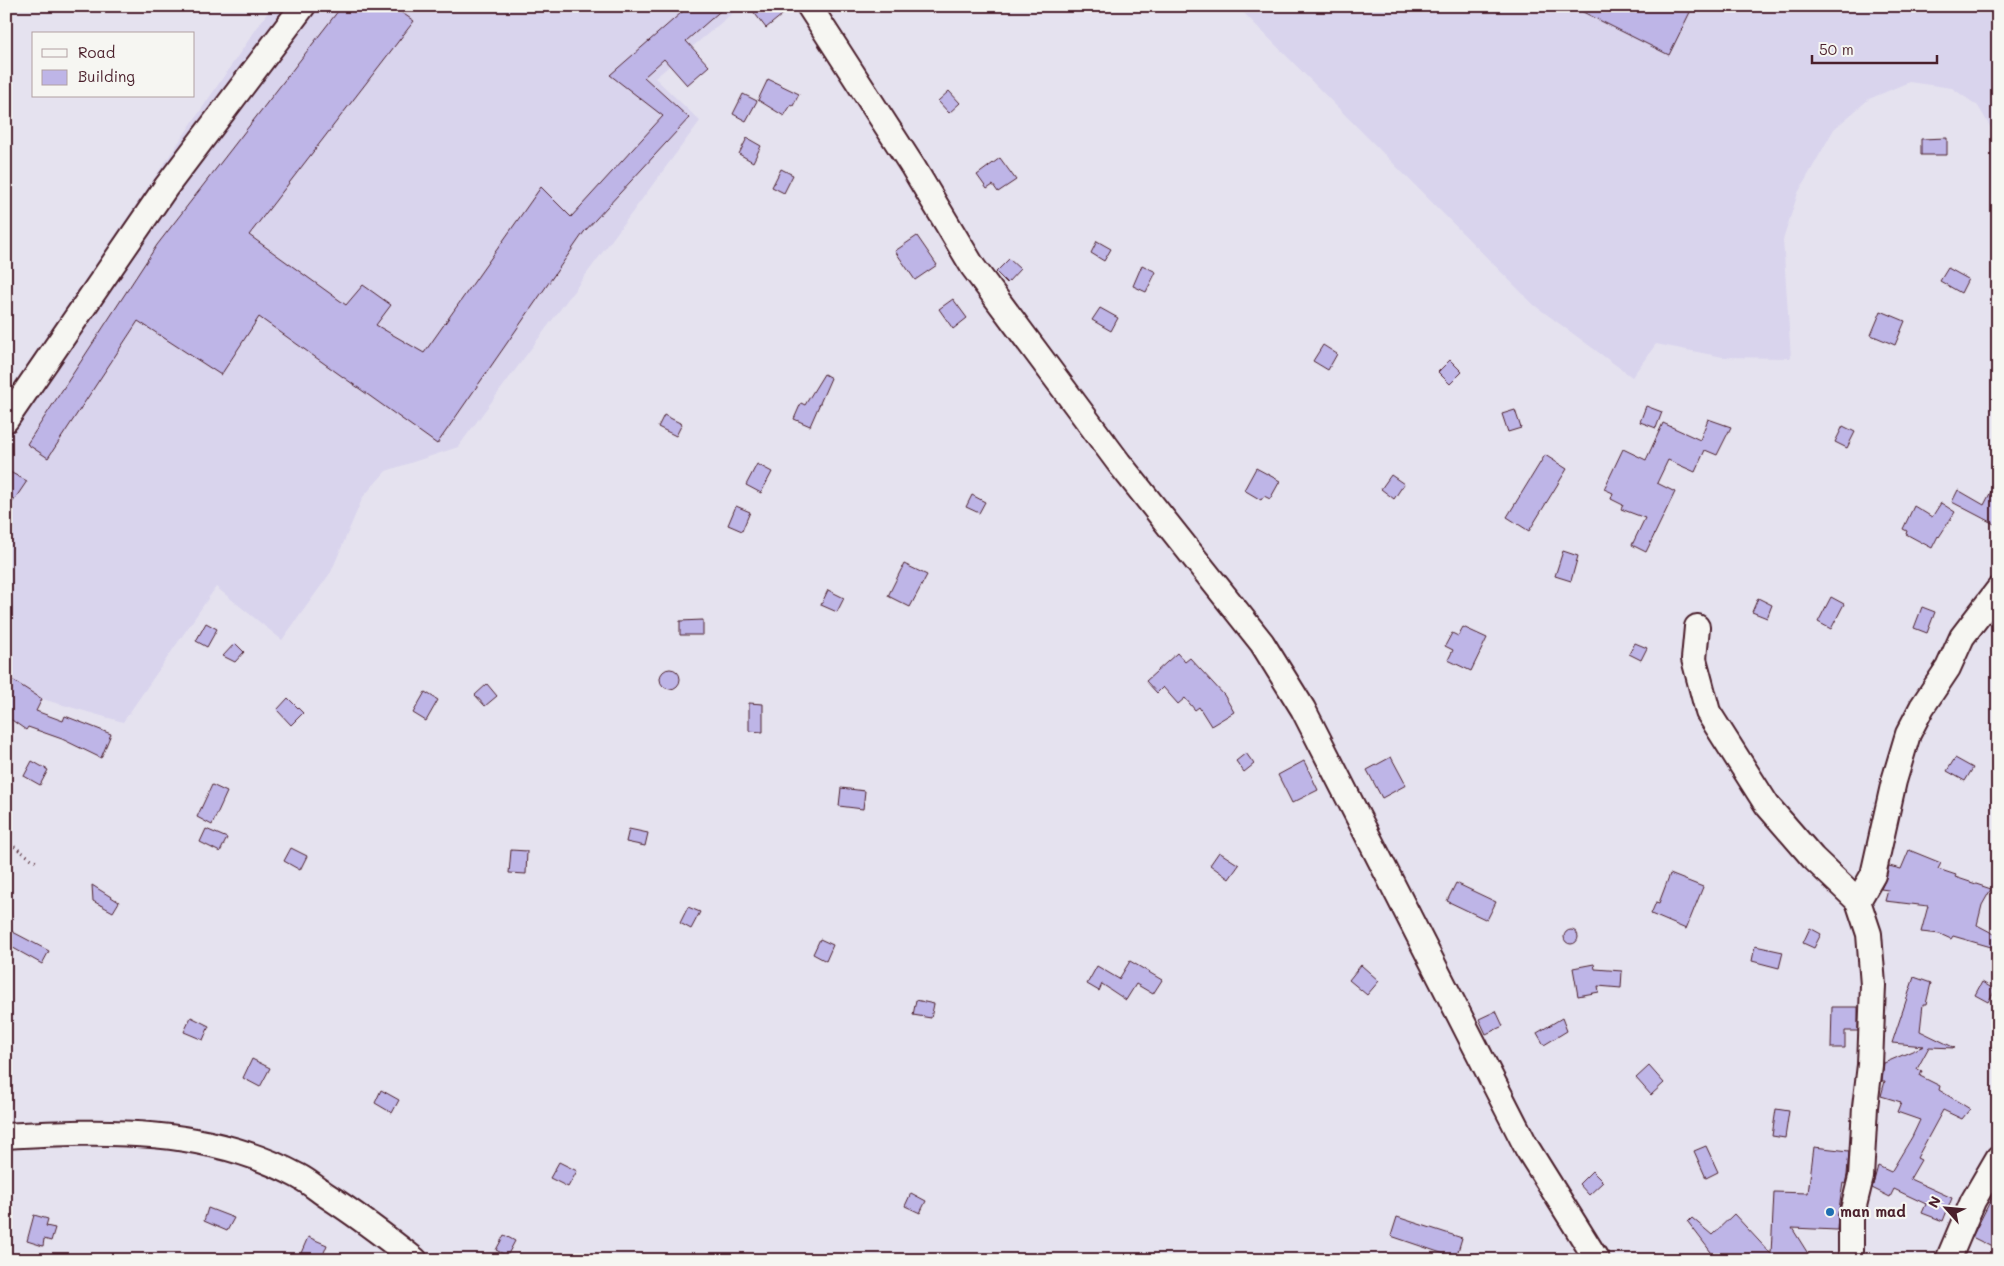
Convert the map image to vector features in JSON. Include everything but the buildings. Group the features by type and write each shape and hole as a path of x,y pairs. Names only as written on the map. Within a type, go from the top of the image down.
{"street":[{"path":"6,420 166,187 303,6"},
{"path":"808,6 913,167 973,267 1118,462 1262,643 1303,709 1527,1148 1597,1260"},
{"path":"1858,901 1873,875 1894,781 1908,734 1922,707 1948,668 1962,637 1998,590"},
{"path":"1697,628 1694,659 1708,712 1713,721 1767,804 1814,858 1858,901 1869,934 1873,985 1870,1065 1865,1107 1861,1177 1851,1218 1851,1260"},
{"path":"6,1136 95,1132 160,1134 216,1145 256,1157 298,1176 361,1218 415,1260"},
{"path":"1948,1260 1973,1200 1998,1158"}],"path":[{"path":"6,841 36,862"}],"shaded area":[{"path":"272,6 741,6 655,78 700,121 458,447 386,471 363,497 331,572 282,640 216,587 123,722 42,699 26,730 6,716 6,395"},
{"path":"1237,6 1998,6 1998,140 1978,106 1952,88 1909,82 1869,99 1834,129 1798,193 1783,240 1791,358 1723,357 1656,344 1632,377 1534,305"}],"place":[{"name":"man mad","path":"1830,1212"}]}
